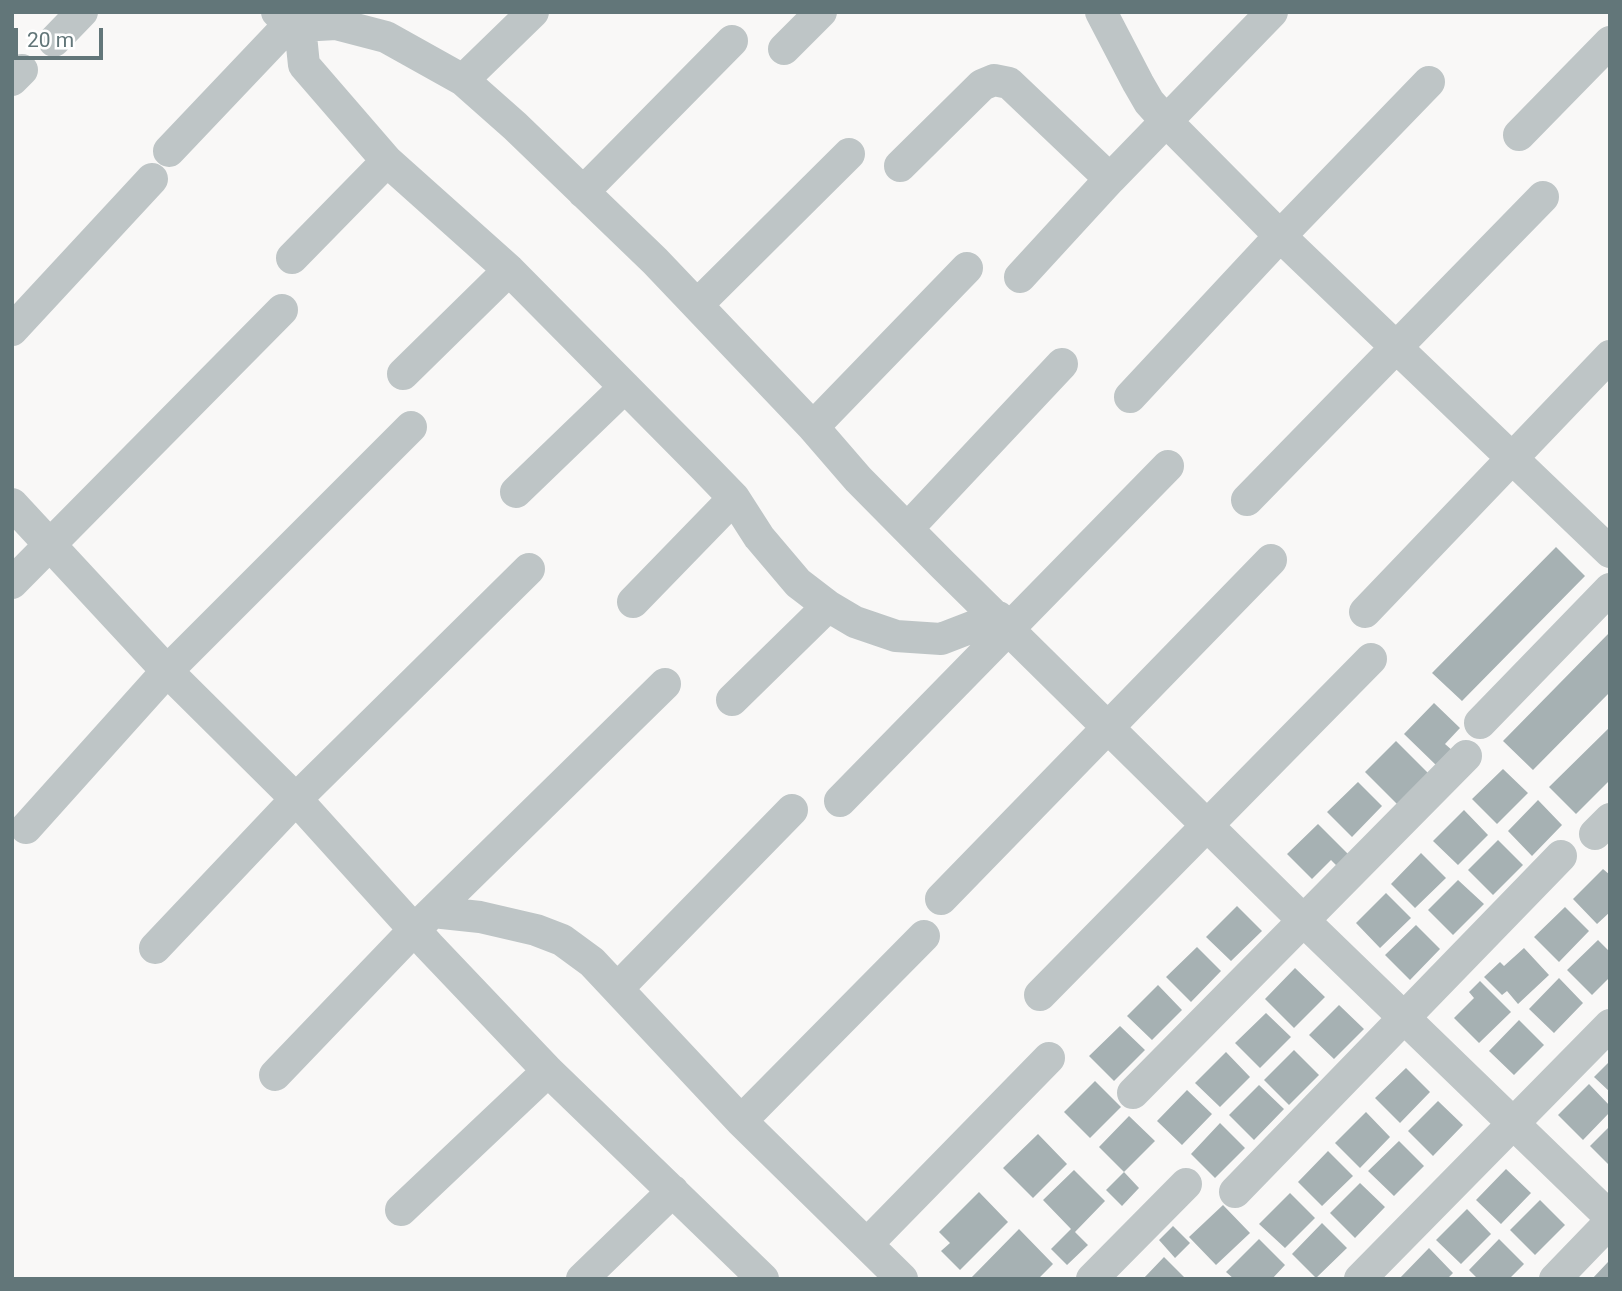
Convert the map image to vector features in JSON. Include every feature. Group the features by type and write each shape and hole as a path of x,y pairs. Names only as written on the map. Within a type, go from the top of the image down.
{"street":[{"path":"54,41 82,12"},
{"path":"463,80 533,12"},
{"path":"784,48 821,12"},
{"path":"1101,12 1138,83 1167,122 1280,236 1610,552"},
{"path":"1020,277 1110,179 1272,12"},
{"path":"292,19 336,24 386,37 463,80 515,126 697,305 813,427 858,479 1304,921 1610,1219 1555,1279"},
{"path":"169,151 292,19"},
{"path":"292,19 304,65 387,161 509,270 734,498 775,559 798,583 855,622 896,636 941,639 1004,623"},
{"path":"583,192 732,41"},
{"path":"1519,135 1610,42"},
{"path":"900,166 982,85 994,80 1009,83 1110,179"},
{"path":"1130,397 1429,82"},
{"path":"697,305 849,154"},
{"path":"292,258 387,161"},
{"path":"12,330 152,179"},
{"path":"1247,500 1543,197"},
{"path":"813,427 967,268"},
{"path":"403,374 509,270"},
{"path":"12,583 282,310"},
{"path":"1365,612 1610,356"},
{"path":"908,528 1062,364"},
{"path":"516,492 625,387"},
{"path":"26,828 167,671 411,427"},
{"path":"839,802 1004,623 1168,466"},
{"path":"633,602 734,498"},
{"path":"12,504 167,671 424,921 548,1071 763,1279"},
{"path":"941,899 1271,560"},
{"path":"155,948 296,799 529,569"},
{"path":"1480,723 1610,589"},
{"path":"732,700 828,606"},
{"path":"1040,995 1371,659"},
{"path":"275,1075 424,921 665,684"},
{"path":"1133,1093 1466,756"},
{"path":"618,988 792,810"},
{"path":"1235,1192 1561,856"},
{"path":"424,921 480,917 536,930 562,940 592,962 741,1121 902,1279"},
{"path":"741,1121 924,936"},
{"path":"1360,1279 1610,1025"},
{"path":"867,1244 1049,1058"},
{"path":"401,1210 548,1071"},
{"path":"1093,1279 1186,1184"},
{"path":"582,1279 673,1191"}],"building":[{"path":"1556,547 1585,576 1462,701 1432,673"},
{"path":"1610,632 1610,692 1533,770 1503,741"},
{"path":"1434,703 1460,728 1445,744 1453,751 1438,767 1404,734"},
{"path":"1610,727 1610,780 1576,814 1549,787"},
{"path":"1396,741 1429,774 1398,805 1365,772"},
{"path":"1503,769 1528,793 1497,824 1472,799"},
{"path":"1358,782 1382,806 1352,837 1327,812"},
{"path":"1538,800 1562,825 1532,856 1508,831"},
{"path":"1464,810 1488,835 1458,865 1433,841"},
{"path":"1318,824 1349,855 1338,867 1331,860 1312,879 1287,854"},
{"path":"1498,840 1523,865 1493,895 1468,870"},
{"path":"1421,853 1446,878 1415,908 1391,884"},
{"path":"1603,869 1610,875 1610,912 1597,924 1573,899"},
{"path":"1458,880 1484,904 1453,935 1428,910"},
{"path":"1386,893 1411,918 1380,948 1356,923"},
{"path":"1237,906 1262,931 1231,961 1206,937"},
{"path":"1565,907 1589,931 1559,962 1534,937"},
{"path":"1416,925 1440,949 1410,980 1385,955"},
{"path":"1598,940 1610,952 1610,977 1592,995 1567,970"},
{"path":"1197,947 1221,971 1191,1002 1166,977"},
{"path":"1524,948 1549,975 1518,1004 1507,991 1502,995 1484,977 1500,962 1504,966"},
{"path":"1295,968 1325,997 1294,1028 1265,999"},
{"path":"1559,978 1583,1003 1554,1033 1529,1009"},
{"path":"1480,981 1511,1012 1479,1043 1454,1018 1474,998 1469,992"},
{"path":"1158,985 1182,1010 1152,1040 1127,1016"},
{"path":"1339,1005 1364,1029 1334,1059 1309,1035"},
{"path":"1266,1013 1291,1037 1260,1068 1235,1043"},
{"path":"1519,1020 1544,1045 1514,1075 1489,1051"},
{"path":"1120,1026 1145,1050 1114,1081 1089,1056"},
{"path":"1294,1050 1319,1075 1289,1105 1264,1080"},
{"path":"1226,1052 1250,1077 1220,1107 1195,1083"},
{"path":"1610,1061 1610,1092 1594,1077"},
{"path":"1406,1068 1430,1092 1400,1123 1375,1098"},
{"path":"1095,1081 1121,1107 1090,1138 1064,1112"},
{"path":"1589,1084 1610,1106 1610,1112 1583,1140 1558,1115"},
{"path":"1259,1085 1284,1109 1254,1140 1229,1115"},
{"path":"1187,1090 1212,1114 1182,1145 1157,1121"},
{"path":"1438,1101 1463,1125 1433,1156 1408,1131"},
{"path":"1366,1112 1390,1137 1360,1168 1335,1143"},
{"path":"1129,1116 1155,1141 1124,1172 1099,1147"},
{"path":"1220,1123 1245,1148 1215,1178 1191,1154"},
{"path":"1610,1126 1610,1166 1590,1146"},
{"path":"1038,1134 1067,1164 1033,1198 1003,1168"},
{"path":"1399,1141 1424,1166 1394,1196 1368,1171"},
{"path":"1328,1151 1353,1176 1322,1206 1298,1182"},
{"path":"1506,1169 1531,1193 1501,1224 1476,1200"},
{"path":"1074,1170 1105,1201 1075,1232 1088,1245 1067,1265 1051,1249 1071,1229 1043,1200"},
{"path":"1124,1172 1139,1188 1122,1206 1106,1190"},
{"path":"1360,1183 1385,1207 1355,1238 1330,1213"},
{"path":"979,1192 1008,1222 960,1270 941,1251 950,1243 939,1232"},
{"path":"1290,1193 1315,1218 1285,1248 1259,1224"},
{"path":"1540,1200 1565,1225 1535,1255 1510,1230"},
{"path":"1223,1205 1250,1233 1216,1265 1189,1237"},
{"path":"1467,1209 1491,1234 1461,1264 1436,1240"},
{"path":"1322,1223 1347,1248 1316,1278 1292,1254"},
{"path":"1173,1226 1190,1243 1175,1258 1159,1240"},
{"path":"1019,1229 1053,1264 1038,1279 970,1279"},
{"path":"1259,1239 1285,1265 1272,1279 1234,1279 1226,1272"},
{"path":"1499,1239 1524,1264 1509,1279 1478,1279 1469,1270"},
{"path":"1429,1248 1453,1273 1447,1279 1399,1279"},
{"path":"1164,1257 1186,1279 1143,1279"},
{"path":"1608,1262 1610,1279 1592,1279"}]}
